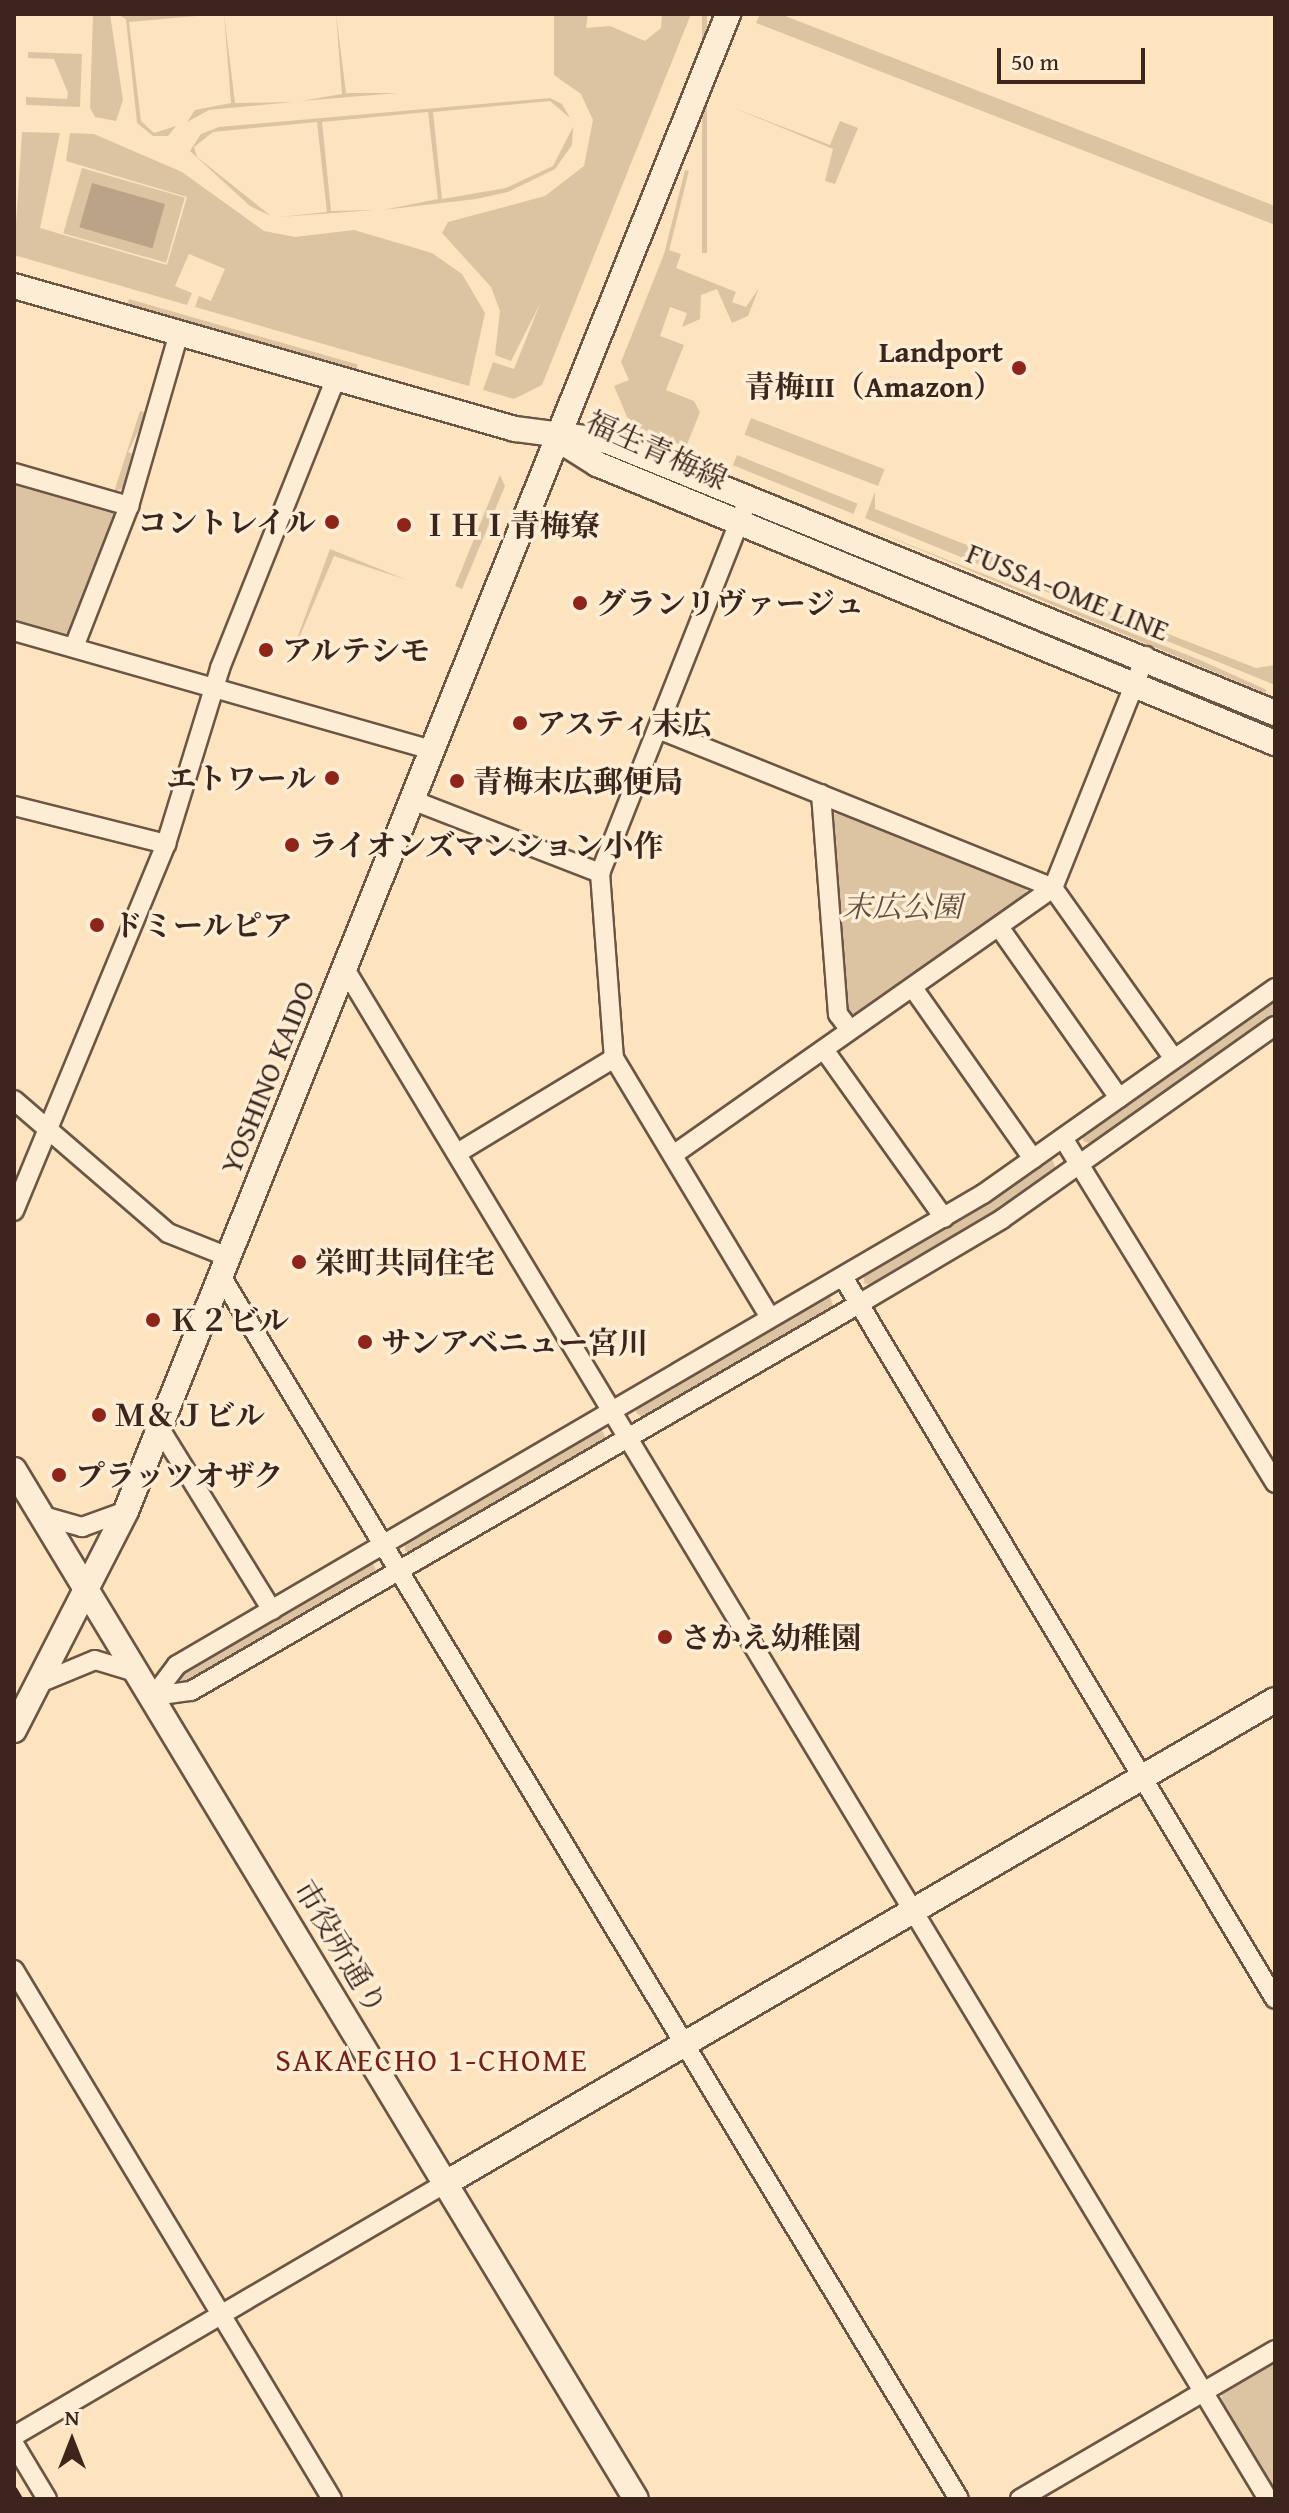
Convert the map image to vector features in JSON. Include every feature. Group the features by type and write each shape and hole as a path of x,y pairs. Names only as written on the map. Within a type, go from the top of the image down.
{"street":[{"name":"YOSHINO KAIDO","path":"14,1730 90,1592 126,1511 728,14"},
{"path":"14,286 557,439"},
{"path":"74,647 129,506 179,333"},
{"path":"14,1211 51,1132 166,844 215,684 336,378"},
{"name":"福生青梅線","path":"557,439 607,441 844,536"},
{"name":"福生青梅線","path":"557,439 597,464 1005,628"},
{"path":"14,473 129,506"},
{"path":"749,497 600,873 614,1058 769,1316"},
{"path":"843,563 844,536"},
{"name":"FUSSA-OME LINE","path":"844,536 1146,656 1275,713"},
{"path":"938,601 948,577"},
{"name":"FUSSA-OME LINE","path":"1005,628 1136,680 1275,743"},
{"path":"14,631 215,684 432,750"},
{"path":"673,1155 1053,888 1146,656"},
{"path":"658,729 1053,888 1174,1059"},
{"path":"821,794 838,1014 850,1030"},
{"path":"412,800 600,873"},
{"path":"14,806 166,844"},
{"path":"999,927 1119,1098"},
{"path":"345,969 459,1152 1268,2499"},
{"path":"913,988 1033,1159"},
{"path":"154,1696 177,1665 613,1411 769,1316 944,1218 1275,988"},
{"path":"154,1696 191,1691 859,1304 1083,1162 1275,1026"},
{"path":"825,1051 944,1218"},
{"path":"459,1152 614,1058"},
{"path":"14,1100 168,1233 224,1267 384,1545 959,2499"},
{"path":"1063,1138 1083,1162 1275,1483"},
{"path":"843,1277 1275,1999"},
{"path":"160,1429 272,1610"},
{"name":"市役所通り","path":"14,1470 141,1674 636,2499"},
{"path":"43,1516 82,1527 126,1511"},
{"path":"42,1682 95,1660 141,1674"},
{"path":"14,2436 1275,1700"},
{"path":"14,1970 332,2499"},
{"path":"1020,2499 1275,2350"},
{"path":"14,2444 47,2499"}],"green space":[{"path":"93,14 110,14 123,100 116,121 95,117 90,108"},
{"path":"117,14 219,14 129,22 141,121 154,133 176,126 168,136 153,136 137,123 126,19"},
{"path":"224,14 235,103 293,102 209,110 187,122 195,110 231,103"},
{"path":"336,14 346,93 398,93 301,101 342,94"},
{"path":"554,14 588,14 586,28 610,26 645,41 661,28 662,14 691,14 542,385 514,399 483,390 493,362 514,369 540,304 511,361 495,355 500,311 491,287 442,233 448,222 545,196 584,166 593,120 581,94 554,75"},
{"path":"702,14 707,14 707,253 702,253"},
{"path":"760,14 780,14 1275,206 1275,225 756,23"},
{"path":"28,52 82,54 80,107 26,105 26,97 67,99 68,93 54,59 28,58"},
{"path":"550,98 562,104 570,118 550,101 433,112 442,199 506,188 553,166 573,127 572,145 555,169 508,192 476,199 383,210 438,199 428,112 322,122 331,211 375,210 279,217 327,212 317,122 213,132 194,147 197,157 271,216 250,206 190,151 201,134 219,127"},
{"path":"734,108 830,145 840,121 858,128 835,184 825,181 833,149"},
{"path":"22,132 60,133 40,228 167,265 187,197 66,161 70,133 94,134 182,172 264,231 295,237 354,230 432,253 462,274 485,313 469,386 195,307 199,296 211,301 225,269 189,254 175,286 192,293 187,305 14,255"},
{"path":"82,168 185,197 166,263 63,233"},
{"path":"685,170 689,171 635,385 632,384"},
{"path":"666,249 681,254 676,268 736,292 732,302 746,307 759,288 748,316 732,323 717,289 701,295 700,319 682,327 687,313 670,307 660,336 684,345 666,390 694,401 700,412 686,447 630,424 614,386 629,380 621,362"},
{"path":"129,299 358,365 356,369 128,304"},
{"path":"140,411 147,413 128,452 135,455 126,487 114,492"},
{"path":"751,418 885,469 878,486 745,435"},
{"path":"737,455 858,504 853,514 733,465"},
{"path":"500,475 505,486 462,589 455,586"},
{"path":"14,481 111,509 116,518 71,632 62,636 14,624"},
{"path":"875,492 875,509 1000,558 1006,571 1256,668 1275,665 1275,685 865,518"},
{"path":"865,527 1200,660 1267,690 1265,693"},
{"path":"330,549 407,580 334,556 287,666"},
{"name":"末広公園","path":"838,812 1026,887 1027,897 855,1017 846,1010 831,817"},
{"path":"1275,996 1275,1017 1094,1145 1083,1141 1083,1131"},
{"path":"1051,1156 1057,1172 995,1215 874,1286 864,1283 863,1273"},
{"path":"829,1293 834,1309 646,1419 636,1413 636,1406"},
{"path":"600,1427 607,1440 413,1554 405,1551 405,1540"},
{"path":"371,1560 378,1574 193,1684 181,1681 180,1673"},
{"path":"1275,2358 1275,2496 1220,2406 1223,2388"}],"shaded area":[{"path":"92,183 165,204 152,248 79,227"}],"railway":[{"path":"14,2489 20,2499"}],"place":[{"name":"Landport 青梅Ⅲ（Amazon）","path":"1019,368"},
{"name":"コントレイル","path":"332,522"},
{"name":"ＩＨＩ青梅寮","path":"404,525"},
{"name":"グランリヴァージュ","path":"580,603"},
{"name":"アルテシモ","path":"266,650"},
{"name":"アスティ末広","path":"520,723"},
{"name":"エトワール","path":"332,778"},
{"name":"青梅末広郵便局","path":"457,781"},
{"name":"ライオンズマンション小作","path":"292,845"},
{"name":"ドミールピア","path":"97,925"},
{"name":"栄町共同住宅","path":"299,1262"},
{"name":"Ｋ２ビル","path":"153,1320"},
{"name":"サンアベニュー宮川","path":"365,1342"},
{"name":"Ｍ＆Ｊビル","path":"99,1415"},
{"name":"プラッツオザク","path":"59,1475"},
{"name":"さかえ幼稚園","path":"665,1637"}],"district":[{"name":"SAKAECHO 1-CHOME","path":"432,2060"}]}
